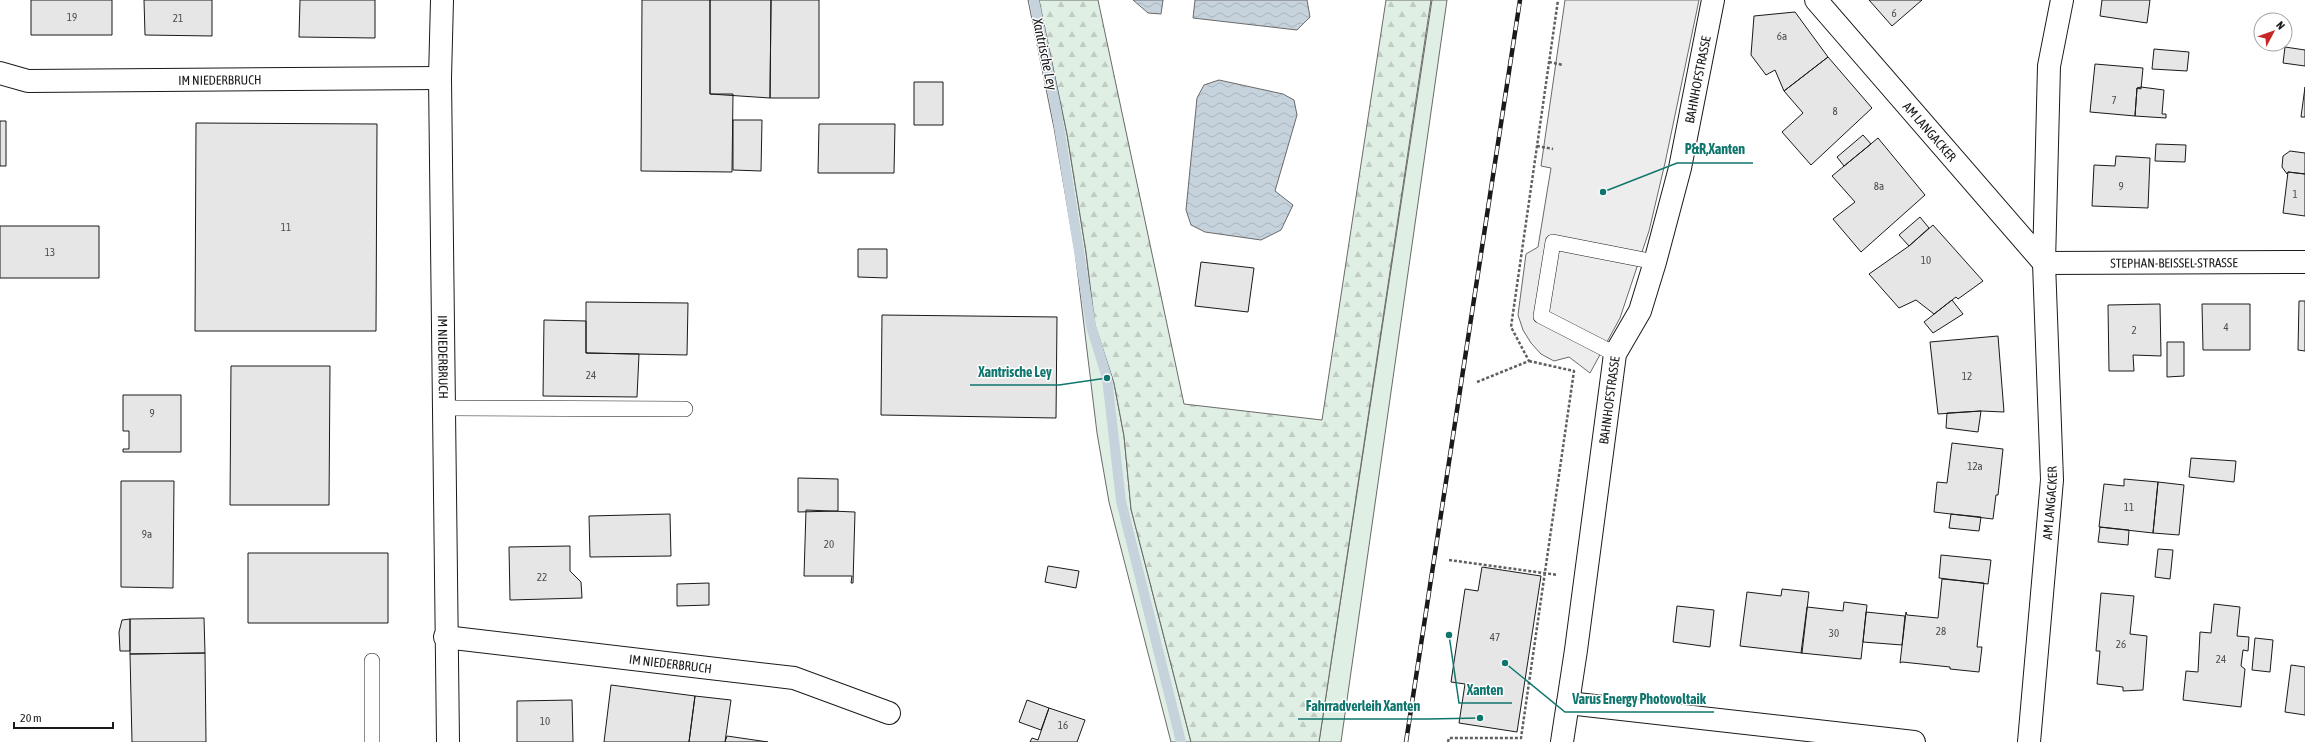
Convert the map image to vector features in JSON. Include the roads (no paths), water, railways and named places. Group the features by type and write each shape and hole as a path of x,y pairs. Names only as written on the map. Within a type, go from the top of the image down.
{"street":[{"name":"IM NIEDERBRUCH","path":"442,0 440,78 445,637 448,742"},
{"name":"BAHNHOFSTRASSE","path":"1562,742 1615,354 1640,311 1655,262 1680,168 1713,0"},
{"name":"AM LANGACKER","path":"1816,0 2044,263"},
{"name":"AM LANGACKER","path":"2029,742 2052,480 2044,263 2049,66 2062,0"},
{"name":"IM NIEDERBRUCH","path":"0,72 28,81 440,78"},
{"name":"STEPHAN-BEISSEL-STRASSE","path":"2044,263 2305,262"},
{"name":"IM NIEDERBRUCH","path":"445,637 794,678 889,713"},
{"path":"1568,703 1914,742"}],"lane":[{"path":"1615,354 1542,316 1553,242 1655,262"},
{"path":"443,408 685,409"},
{"path":"372,661 372,742"}],"water":[{"path":"1133,0 1163,0 1161,14 1148,13"},
{"path":"1195,0 1307,0 1310,17 1297,30 1193,18"},
{"path":"1219,80 1283,94 1294,100 1297,115 1275,191 1293,205 1281,230 1261,240 1205,232 1191,225 1186,210 1197,98 1204,85"}],"waterway":[{"name":"Xantrische Ley","path":"1034,0 1056,108 1091,326 1107,378 1121,501 1181,742"}],"railway":[{"path":"1406,742 1520,0"}],"place":[{"name":"P&R,Xanten","path":"1603,192"},
{"name":"Xantrische Ley","path":"1107,378"},
{"name":"Xanten","path":"1449,635"},
{"name":"Varus Energy Photovoltaik","path":"1505,663"},
{"name":"Fahrradverleih Xanten","path":"1480,718"}]}
